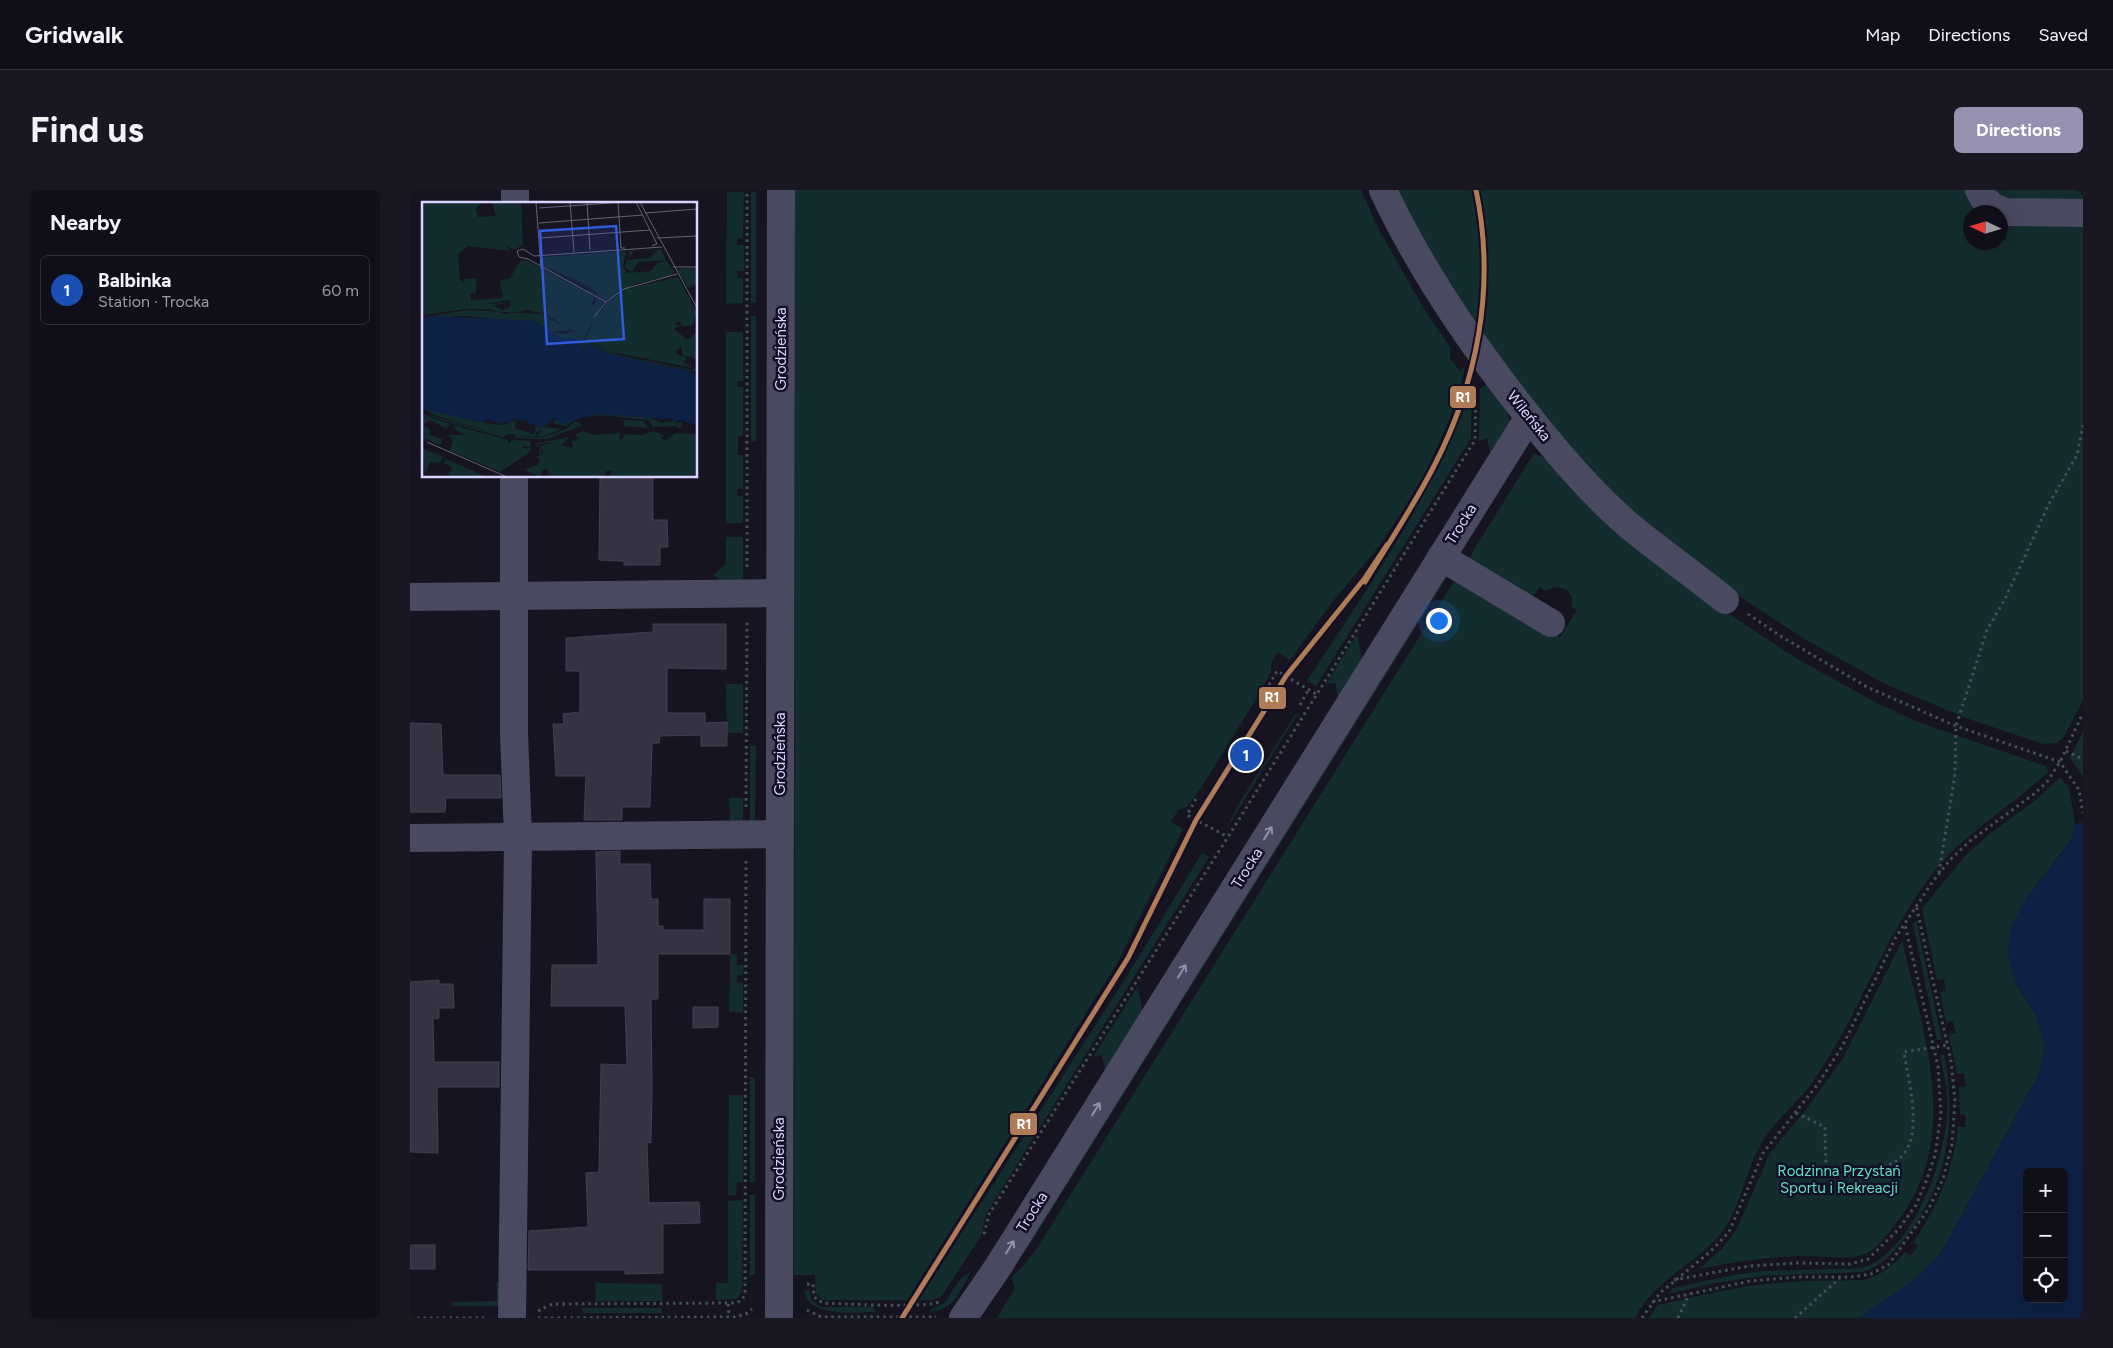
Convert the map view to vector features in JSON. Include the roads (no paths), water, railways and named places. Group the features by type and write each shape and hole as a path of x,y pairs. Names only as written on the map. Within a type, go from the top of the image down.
{"street":[{"name":"Grodzieńska","path":"779,1318 781,190"},
{"name":"Wileńska","path":"1383,190 1396,218 1448,307 1477,350 1529,417 1589,487 1627,523 1725,600"},
{"path":"1979,190 1984,199 1993,207 2005,212 2083,213"},
{"name":"Trocka","path":"951,1317 998,1267 1529,417"},
{"path":"512,1318 518,837 514,733 514,478"},
{"path":"1441,557 1551,623"},
{"path":"410,597 780,593"},
{"path":"410,838 779,834"}],"water":[{"path":"2083,822 2083,1318 1861,1318 1872,1308 1915,1279 1941,1253 2039,1074 2045,1047 2036,1015 2016,983 2007,951 2012,925 2025,900 2072,840 2075,824"}],"place":[{"name":"Balbinka","path":"1246,755"}],"park label":[{"name":"Rodzinna Przystań Sportu i Rekreacji","path":"1839,1180"}]}
